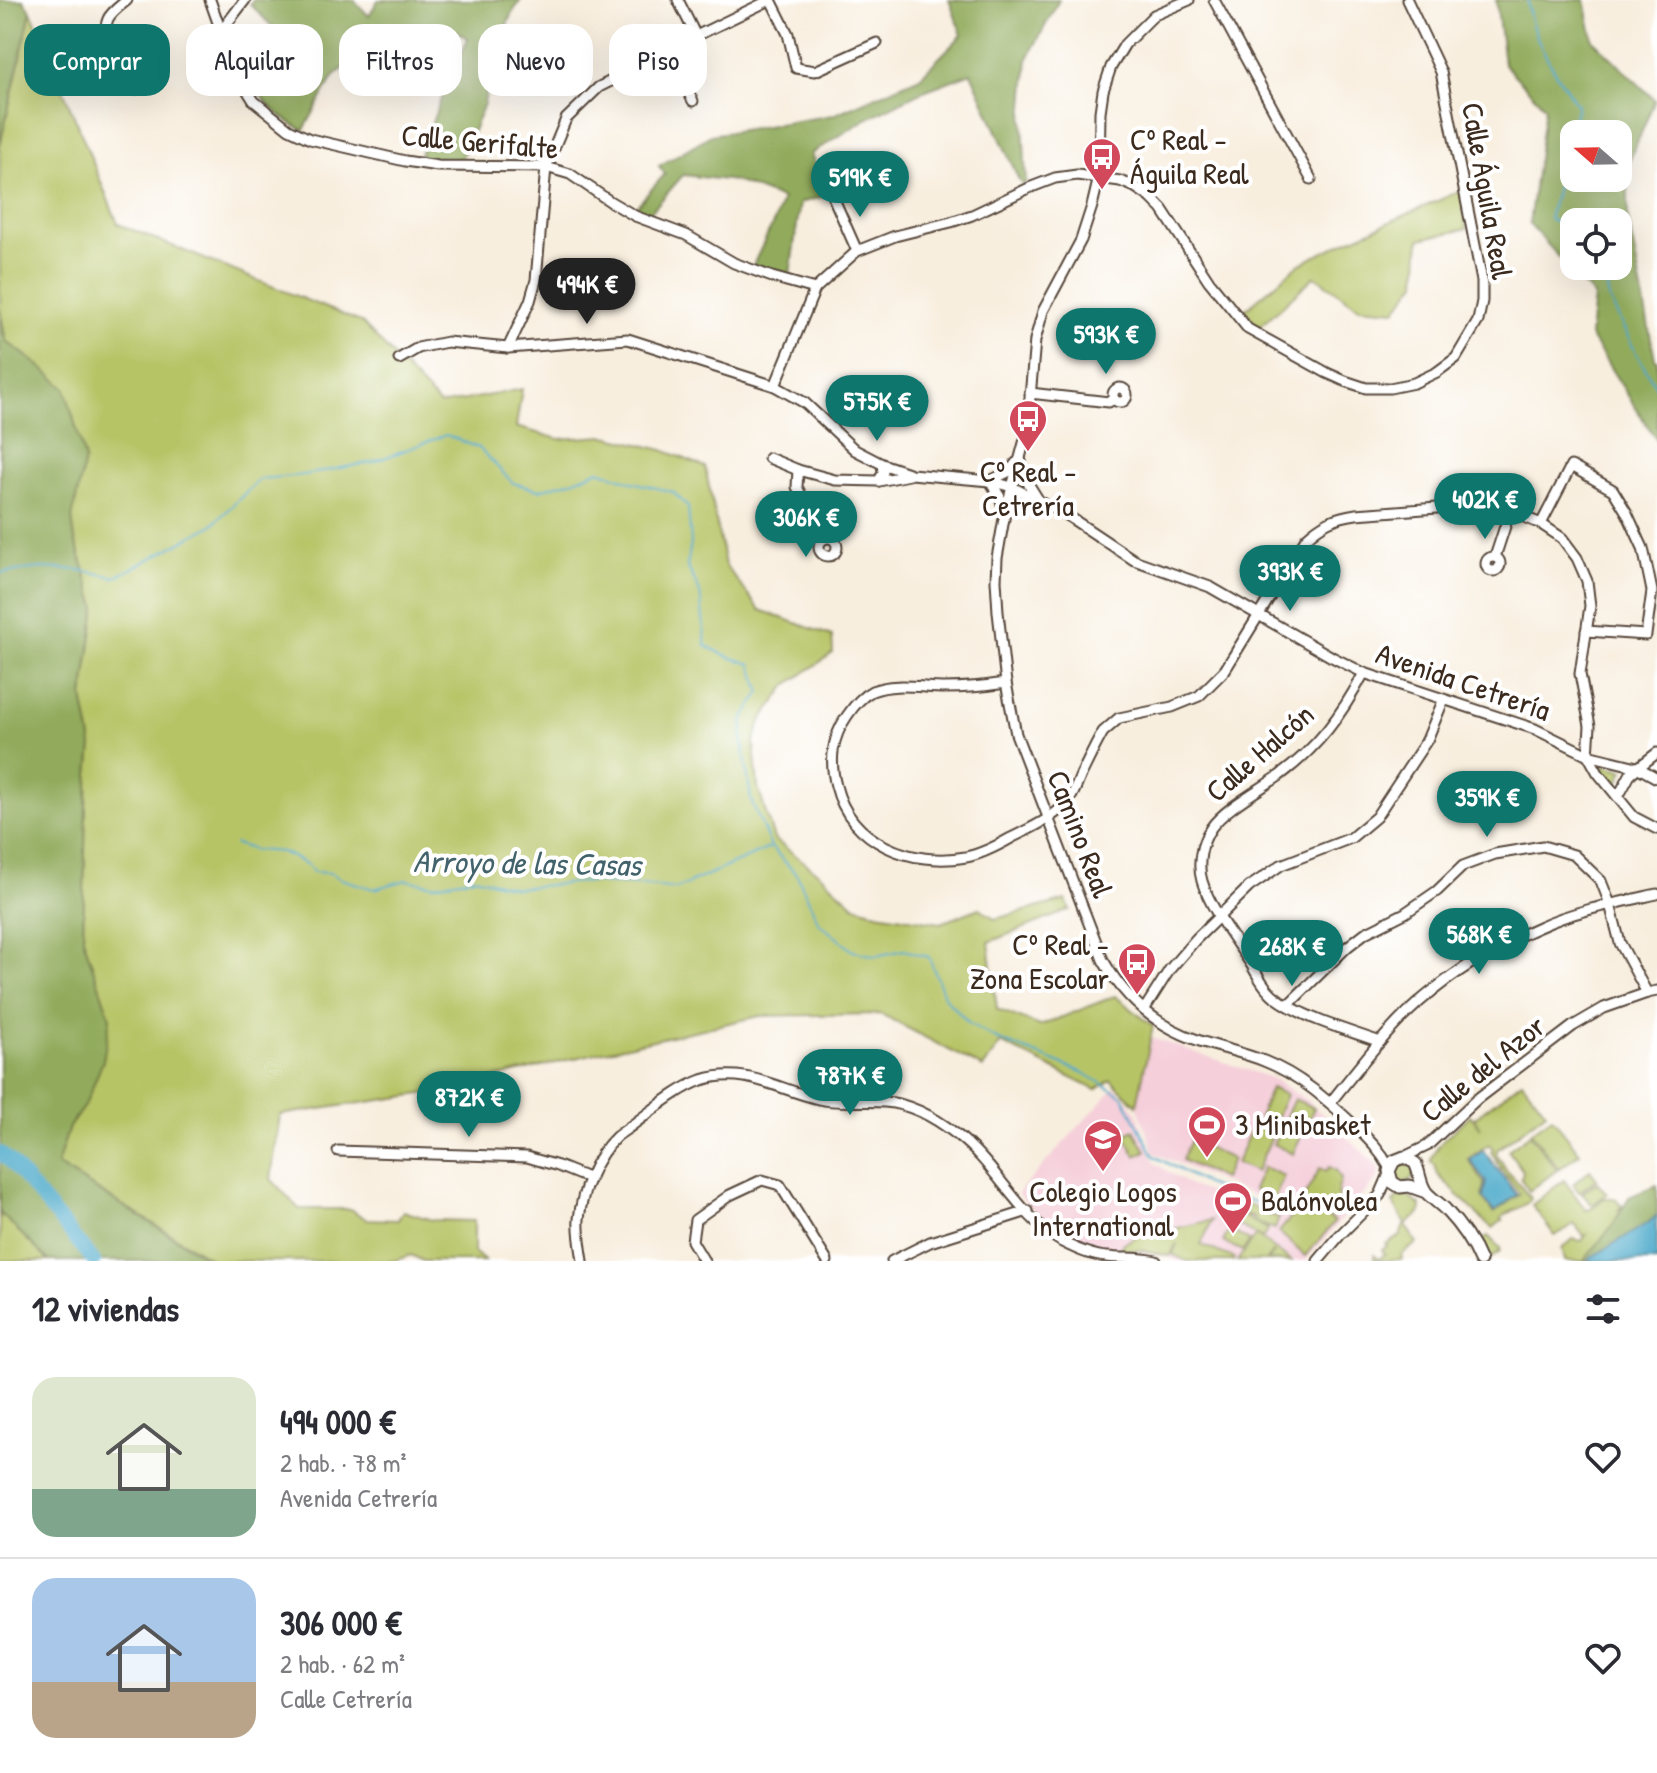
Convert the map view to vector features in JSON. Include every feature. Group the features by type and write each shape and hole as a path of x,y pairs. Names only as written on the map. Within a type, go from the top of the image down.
{"street":[{"path":"106,24 109,17 127,0"},
{"name":"Calle Gerifalte","path":"210,0 220,24"},
{"path":"227,24 245,0"},
{"path":"678,0 690,24"},
{"path":"707,31 770,0 788,34 796,68 815,71 877,43"},
{"name":"Camino Real","path":"1189,0 1154,15 1125,44 1111,67 1100,112 1099,177 1092,206 1081,240 1043,311 1035,340 1027,432 1005,513 997,558 996,580 1006,683 1016,734 1048,819 1103,960 1121,988 1144,1010 1189,1037 1264,1061 1301,1080 1375,1146 1390,1155 1402,1157"},
{"path":"1214,0 1311,179"},
{"name":"Calle Águila Real","path":"775,386 815,289 857,251 895,236 972,215 1055,178 1077,175 1120,181 1150,197 1162,209 1209,281 1248,329 1327,373 1366,388 1390,388 1414,383 1437,372 1456,358 1478,321 1482,281 1441,72 1407,0"},
{"path":"508,348 530,301 536,280 546,167 566,119 599,87 609,82"},
{"name":"Calle Gerifalte","path":"251,96 289,129 310,139 378,156 438,166 546,167 570,174 635,216 686,235 734,263 815,289"},
{"path":"690,96 693,101"},
{"path":"834,199 857,251"},
{"name":"Avenida Cetrería","path":"399,359 418,348 447,342 508,348 628,339 775,386 805,403 855,450 882,464 911,474 990,481 1012,487 1068,516 1134,560 1210,587 1364,673 1535,729 1588,755 1637,767 1657,778"},
{"path":"1030,393 1109,402 1114,399"},
{"path":"769,458 835,480 879,481 911,474"},
{"path":"1020,459 1029,485 1039,501 1023,502 1005,513 990,481 1010,471 1020,459"},
{"path":"879,481 882,464"},
{"path":"1541,524 1571,466 1613,490 1643,548 1652,591 1646,635 1586,631"},
{"path":"798,470 797,487 824,539"},
{"path":"1006,683 948,688 888,686 869,692 853,707 832,746 833,774 838,797 865,835 896,852 915,857 949,859 992,849 1048,819 1070,798 1103,732 1119,718 1172,707 1199,696 1225,670 1306,538 1319,526 1337,517 1478,505 1510,511 1541,524 1562,538 1577,558 1587,581 1590,606 1580,674 1590,726 1588,755"},
{"path":"1495,557 1510,511"},
{"name":"Calle Halcón","path":"1364,673 1345,709 1316,744 1282,774 1220,818 1204,841 1200,871 1203,884 1220,916 1268,991 1304,1014 1380,1042"},
{"path":"1144,1010 1170,969 1249,887 1281,865 1351,838 1376,817 1427,740 1443,701"},
{"path":"1618,797 1637,767 1657,753"},
{"name":"Avenida Cetrería","path":"1588,755 1598,773 1634,817 1657,829"},
{"path":"1288,1005 1347,947 1437,891 1463,866 1495,854 1543,846 1574,855 1601,881 1620,943 1652,992"},
{"path":"1330,1103 1380,1042 1419,1002 1473,960 1541,926 1610,904 1657,894"},
{"name":"Calle del Azor","path":"1402,1157 1427,1146 1477,1099 1573,1026 1604,1008 1652,992"},
{"path":"583,1261 579,1221 582,1203 601,1156 616,1138 675,1093 702,1080 724,1077 765,1081 822,1100 889,1102 913,1109 958,1135 989,1165 1039,1224 1059,1240 1081,1251 1107,1257 1156,1261"},
{"name":"Camino Real","path":"1375,1146 1389,1170"},
{"name":"Calle del Azor","path":"1411,1179 1427,1146"},
{"path":"338,1151 527,1157 590,1179"},
{"path":"1380,1195 1394,1161 1402,1157 1412,1160 1411,1179"},
{"path":"1389,1170 1392,1182 1411,1179 1444,1208 1462,1229 1480,1261"},
{"path":"1318,1261 1380,1195 1411,1179"},
{"path":"704,1261 692,1241 695,1220 730,1195 762,1180 780,1185 827,1261"},
{"path":"892,1261 930,1242 1028,1211"}],"shaded area":[{"path":"1152,1038 1274,1079 1309,1102 1377,1165 1378,1178 1305,1261 1177,1261 1140,1252 1107,1252 1064,1235 1017,1194 1115,1087 1138,1114 1155,1163 1190,1186 1282,1215 1292,1206 1283,1208 1262,1203 1254,1196 1154,1153 1137,1104"}],"green space":[{"path":"0,0 23,0 31,11 28,24 24,24 24,41 0,145"},
{"path":"253,0 354,0 369,16 378,0 521,0 507,24 478,24 478,96 486,96 460,162 440,162 419,157 443,96 462,96 462,52 468,39 462,35 462,24 339,24 339,72 323,95 323,24 270,24 250,4"},
{"path":"949,0 1059,0 1028,58 1023,119 1026,183 1022,185 1019,180 971,73 916,94 866,119 811,154 828,195 800,203 790,275 753,265 782,199 735,181 683,175 649,214 634,209 665,174 659,166 711,135 833,115 920,77 962,35"},
{"path":"1496,0 1585,0 1593,40 1655,100 1632,155 1632,120 1560,120 1560,192 1628,192 1628,208 1560,208 1560,258 1529,224 1545,107 1504,64"},
{"path":"31,11 36,24 28,24"},
{"path":"24,41 24,96 66,96 118,224 361,322 440,405 522,389 516,427 559,439 606,436 663,450 705,467 725,565 760,610 832,636 833,653 787,685 761,721 754,743 758,787 774,839 854,905 877,913 941,923 980,908 995,919 1066,900 1070,910 989,942 997,1009 1040,1026 1115,996 1153,1026 1137,1105 1111,1080 1096,1090 1001,1043 983,1068 881,1014 760,1016 442,1091 280,1115 271,1179 299,1209 350,1209 366,1219 398,1220 403,1211 432,1220 474,1221 474,1252 485,1261 423,1261 411,1255 393,1261 213,1260 57,1165 69,1127 86,1103 110,1018 83,938 86,804 92,745 83,697 96,607 75,540 72,518 76,495 72,414 65,389 6,341 0,311 0,145"},
{"path":"261,96 323,96 304,130 279,115"},
{"path":"1460,191 1467,229 1420,239 1417,282 1395,310 1359,307 1315,276 1257,329 1240,314 1298,265"},
{"path":"1632,240 1657,360 1657,441 1590,336 1594,296 1580,280 1632,280"},
{"path":"0,311 6,341 65,388 85,459 72,518 75,540 96,607 83,697 92,745 86,804 83,938 110,1018 103,1061 86,1103 69,1127 57,1165 212,1261 49,1261 0,1213"},
{"path":"1603,765 1624,770 1617,785 1603,771"},
{"path":"1522,1081 1546,1112 1498,1149 1496,1159 1489,1144 1468,1159 1484,1183 1482,1197 1493,1213 1520,1194 1496,1162 1500,1159 1531,1199 1501,1218 1503,1220 1493,1228 1438,1175 1431,1162 1441,1143 1453,1130 1470,1115 1481,1128 1474,1118"},
{"path":"1271,1088 1286,1095 1274,1123 1259,1117"},
{"path":"1294,1099 1314,1108 1293,1154 1273,1144"},
{"path":"1552,1117 1580,1153 1559,1169 1531,1132"},
{"path":"1253,1125 1273,1134 1256,1172 1236,1163"},
{"path":"1134,1130 1146,1151 1136,1156 1124,1135"},
{"path":"1530,1134 1557,1170 1529,1191 1521,1179 1523,1171 1508,1150"},
{"name":"3 Minibasket","path":"1191,1140 1232,1159 1223,1179 1182,1160"},
{"path":"1404,1162 1411,1165 1414,1172 1411,1179 1404,1182 1397,1179 1394,1172 1397,1165"},
{"path":"1263,1167 1284,1176 1274,1200 1253,1190"},
{"path":"1329,1167 1336,1170 1341,1179 1337,1194 1340,1203 1325,1214 1335,1222 1305,1256 1279,1232 1306,1199 1304,1197 1320,1168 1327,1171"},
{"path":"1590,1170 1597,1179 1579,1192 1573,1184"},
{"path":"1564,1180 1586,1210 1604,1198 1614,1198 1622,1206 1618,1210 1625,1209 1635,1223 1586,1261 1565,1261 1562,1249 1573,1239 1582,1241 1586,1235 1574,1224 1555,1236 1532,1205"},
{"path":"1597,1182 1607,1194 1592,1205 1582,1193"},
{"path":"1657,1185 1657,1261 1584,1261 1612,1226 1629,1197"},
{"path":"1404,1196 1421,1206 1420,1214 1405,1225 1417,1243 1401,1255 1402,1259 1374,1261 1374,1255 1379,1259 1385,1254 1382,1250 1386,1244 1401,1236 1405,1223 1393,1203"},
{"path":"1218,1201 1236,1204 1238,1201 1279,1218 1275,1229 1256,1223 1268,1229 1263,1238 1223,1218"},
{"path":"0,1213 49,1261 0,1261"},
{"path":"1212,1220 1201,1245 1234,1258 1233,1261 1187,1261 1173,1255 1177,1243 1170,1256 1141,1250 1121,1251 1122,1244 1144,1233 1147,1235"},
{"name":"Balónvolea","path":"1229,1230 1250,1241 1242,1251 1223,1242"},
{"path":"1256,1236 1291,1261 1268,1261 1273,1252 1266,1261 1237,1261"},
{"path":"1488,1236 1500,1248 1500,1252 1491,1258 1487,1256 1481,1241"}],"water":[{"path":"1483,1150 1517,1195 1494,1212 1483,1198 1486,1182 1470,1160"},
{"path":"1657,1215 1657,1261 1588,1261 1648,1223"}],"waterway":[{"path":"1528,0 1538,41 1577,105 1549,219 1560,225"},
{"path":"1605,280 1609,299 1657,388"},
{"path":"0,573 41,568 79,570 116,577 211,526 260,479 304,475 373,462 446,435 479,448 513,483 539,490 599,470 673,492 688,507 691,543 687,566 700,592 706,646 751,664 761,692 744,717 742,737 751,800 771,847 797,875 819,923 853,951 876,956 904,950 929,957 945,998 970,1024 994,1038 1084,1073 1123,1096 1154,1156 1206,1184 1279,1211"},
{"name":"Arroyo de las Casas","path":"235,844 255,850 282,852 308,865 313,872 331,873 374,889 406,880 434,885 475,877 516,888 583,882 676,889 769,848"},
{"path":"0,1153 94,1261"}],"place":[{"name":"Cº Real - Águila Real","path":"1102,191"},
{"name":"Cº Real - Cetrería","path":"1028,453"},
{"name":"Cº Real - Zona Escolar","path":"1137,996"},
{"name":"3 Minibasket","path":"1207,1159"},
{"name":"Colegio Logos International","path":"1103,1173"},
{"name":"Balónvolea","path":"1233,1235"}]}
